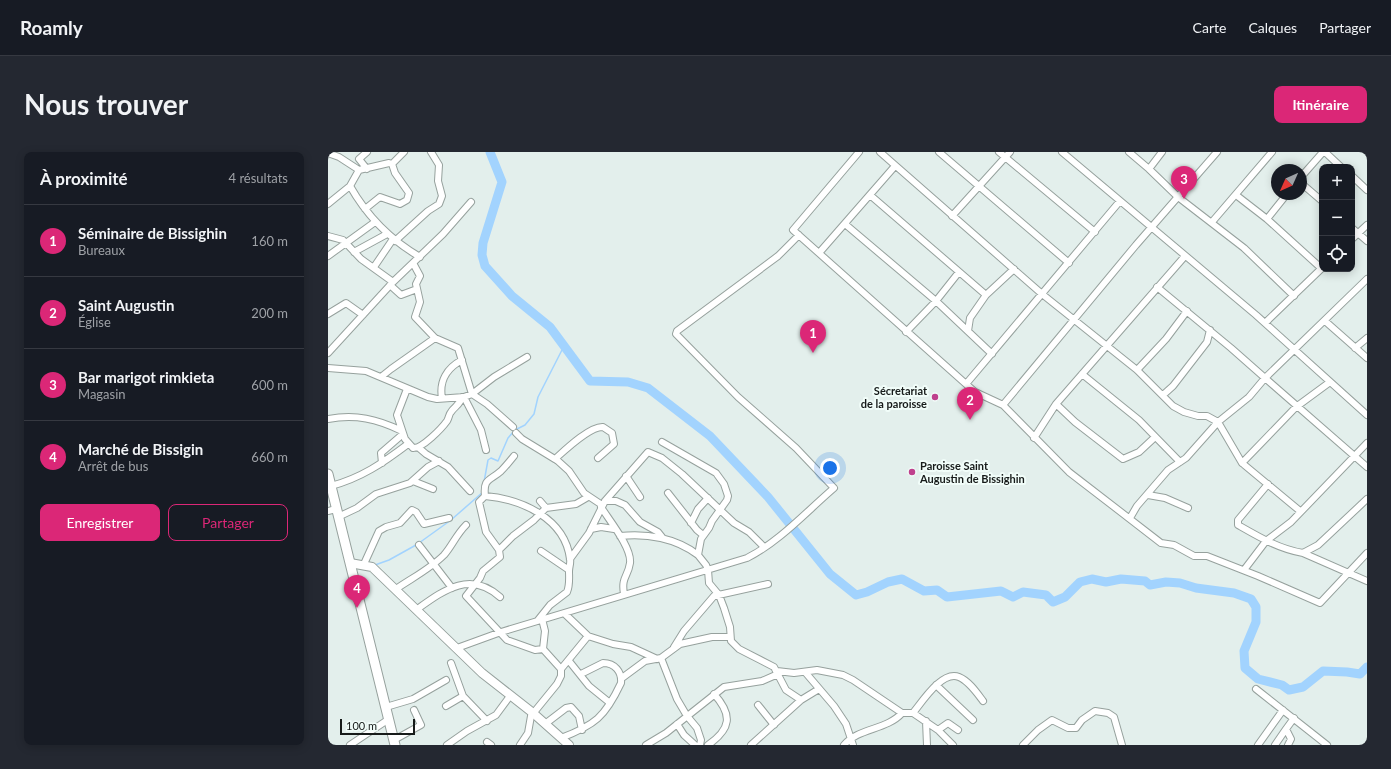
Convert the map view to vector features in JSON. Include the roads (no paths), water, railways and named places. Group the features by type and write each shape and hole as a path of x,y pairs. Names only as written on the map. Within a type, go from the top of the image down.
{"main road":[{"path":"328,474 334,512 350,563 394,742"}],"street":[{"path":"367,152 359,159 367,169"},
{"path":"328,153 339,157 359,170 389,163 392,164 404,152"},
{"path":"374,267 394,240 428,211 439,204 442,196 438,181 439,165 431,152"},
{"path":"859,152 793,230 975,392 1003,405 1069,472 1162,543 1174,545 1194,556 1207,556 1244,570 1320,603 1367,553"},
{"path":"880,152 1042,294 1137,370 1173,406 1184,412 1198,416 1207,416 1218,422 1242,462 1300,511"},
{"path":"939,152 1069,263"},
{"path":"999,152 1095,232"},
{"path":"952,216 1010,152"},
{"path":"1062,152 1265,323 1367,415"},
{"path":"1129,152 1178,197 1212,222 1247,251 1294,296"},
{"path":"1149,169 1162,152"},
{"path":"1003,405 1074,319 1217,152"},
{"path":"1212,222 1272,152"},
{"path":"1307,170 1324,152 1338,164"},
{"path":"365,209 380,197 400,204 407,200 409,193 395,173 392,164"},
{"path":"819,254 895,166"},
{"path":"328,204 350,186 359,170"},
{"path":"1355,179 1367,190"},
{"path":"350,186 357,199 375,222 394,240 420,257"},
{"path":"1307,188 1321,200"},
{"path":"870,195 986,296"},
{"path":"1236,195 1267,219 1319,265"},
{"path":"1267,219 1282,200"},
{"path":"328,353 392,283 420,257 471,202"},
{"path":"966,384 1120,202"},
{"path":"328,256 375,222"},
{"path":"844,224 936,301 992,354"},
{"path":"1355,236 1367,225"},
{"path":"1355,230 1367,241"},
{"path":"354,252 387,234"},
{"path":"457,648 501,632 747,558 764,548 834,488 796,448 738,397 676,334 677,330 778,256 799,235"},
{"path":"328,236 346,243 361,259 374,267 392,283 401,295 417,289"},
{"path":"1034,438 1056,404 1185,256"},
{"path":"413,263 420,276 416,284 420,302 415,317 435,338 458,348 472,394 487,404 514,430 555,459 569,471 588,497 602,505 630,557 630,566 623,581 624,594"},
{"path":"968,331 970,318 986,296 1014,269"},
{"path":"1265,323 1319,271"},
{"path":"906,332 936,301 959,272"},
{"path":"1130,518 1137,506 1168,470 1180,462 1198,446 1218,422 1249,397 1265,378 1367,279"},
{"path":"1157,287 1210,330 1296,407 1367,467"},
{"path":"328,314 346,303 363,315"},
{"path":"1137,370 1166,339 1187,312"},
{"path":"1325,321 1367,358"},
{"path":"1163,395 1173,386 1207,342 1210,330"},
{"path":"381,378 391,369 435,338"},
{"path":"1355,348 1367,338"},
{"path":"328,368 366,371 428,397 463,397 472,394 494,376 527,357"},
{"path":"442,398 442,382 450,368 462,360"},
{"path":"1082,374 1139,420 1154,438 1180,462"},
{"path":"1242,462 1296,407 1330,382"},
{"path":"407,389 397,413 402,432 408,444 413,448 419,448 426,454 439,461 453,472 470,491"},
{"path":"419,448 447,421 450,412 460,403 463,397"},
{"path":"463,397 481,430 486,450"},
{"path":"1056,404 1075,422 1123,459 1139,452 1154,438"},
{"path":"328,419 349,416 365,417 374,419 402,432"},
{"path":"555,459 579,439 597,427 603,427 612,433 614,444 598,458"},
{"path":"382,463 382,453 402,432"},
{"path":"662,442 682,452 720,477 728,496 726,504 720,510 699,542 698,555"},
{"path":"1244,570 1266,541 1291,522 1367,443"},
{"path":"331,486 348,481 382,463 408,444"},
{"path":"570,559 591,529 602,505 626,476 646,454 650,452 672,465 734,523 749,532 764,548"},
{"path":"485,496 484,489 486,481 502,470 514,456"},
{"path":"334,512 357,508 376,494 413,481 428,467 439,461"},
{"path":"626,476 640,497"},
{"path":"413,481 433,489"},
{"path":"1268,484 1237,522 1238,525 1266,541 1282,548 1303,553 1367,581"},
{"path":"668,493 691,523 703,535"},
{"path":"1148,495 1165,498 1188,508"},
{"path":"485,496 514,502 531,508 550,520 560,533 570,559 567,592 550,605 540,620"},
{"path":"485,496 479,502 481,513 488,537 499,550 500,557 483,571 467,598 501,632 504,637 511,642 535,650 543,649"},
{"path":"499,550 546,508 576,504 588,497"},
{"path":"691,523 698,509 708,498"},
{"path":"1303,553 1318,545 1367,499"},
{"path":"540,501 546,508"},
{"path":"602,505 616,501 625,505 640,522 658,532 662,537"},
{"path":"364,564 379,531 386,527 400,523 412,510 416,512 424,524 449,518"},
{"path":"396,589 434,564 446,552 454,537 466,525"},
{"path":"591,529 601,527 614,529"},
{"path":"620,536 637,534 662,537 698,555 703,560 708,570 709,583 718,595 728,621 729,636 739,649 770,664 778,673 786,690 801,700"},
{"path":"419,545 452,588"},
{"path":"541,551 569,570"},
{"path":"350,563 364,564 372,567 482,673 533,713 568,745"},
{"path":"416,610 434,596 465,583 476,584 490,589 500,597"},
{"path":"674,647 684,631 712,598 718,595 768,584"},
{"path":"565,614 588,636 631,648 659,659 687,716 697,728 701,740 700,745"},
{"path":"520,745 528,733 529,718 557,684 561,676 561,669 543,649 544,631 540,620"},
{"path":"561,669 588,636"},
{"path":"622,678 645,661 659,659 674,647 688,641 729,636"},
{"path":"569,661 590,686 610,702"},
{"path":"561,738 582,730 597,721 621,684 622,678 617,669 607,663 603,663 581,674"},
{"path":"451,664 463,696 488,721"},
{"path":"646,745 677,724 727,685 762,681 778,673 817,670 843,675 853,680 902,713 913,713 938,730 953,745"},
{"path":"805,672 846,724 853,745"},
{"path":"913,713 936,685 951,676 960,677 974,689 983,701"},
{"path":"386,707 413,699 446,680"},
{"path":"936,685 973,720"},
{"path":"751,745 801,700 819,689"},
{"path":"1256,689 1326,745"},
{"path":"708,745 721,734 728,723 726,707 714,694"},
{"path":"446,706 463,696"},
{"path":"447,745 467,731 488,721 499,713 510,696"},
{"path":"758,705 774,725"},
{"path":"545,724 566,708 571,707 580,716 582,730"},
{"path":"394,742 421,725 414,710"},
{"path":"1258,745 1283,710"},
{"path":"1024,745 1042,726 1052,720 1068,728 1076,728 1082,720 1095,711 1108,713 1114,717 1122,745"},
{"path":"844,745 851,737 880,727 897,718 902,713"},
{"path":"1275,745 1294,718"},
{"path":"350,745 389,719"},
{"path":"926,721 927,745"},
{"path":"938,730 948,723 958,730"},
{"path":"677,724 684,735 695,745"},
{"path":"1286,729 1291,739 1288,745"},
{"path":"457,739 462,745"}],"waterway":[{"path":"490,152 502,182 483,243 482,255 485,266 512,296 550,327 590,381 628,382 648,388 710,436 768,497 830,574 856,595 867,592 888,582 902,579 924,591 937,590 947,597 1001,591 1013,597 1023,592 1046,595 1053,602 1065,597 1080,582 1092,579 1106,582 1121,579 1145,581 1150,585 1166,582 1180,583 1196,588 1234,593 1251,599 1256,607 1256,622 1244,651 1245,668 1258,679 1282,685 1289,690 1303,687 1323,671 1360,674 1367,667"},
{"path":"484,482 488,460 491,458 498,461 508,438 515,430 525,425 534,414 538,397 564,346"},
{"path":"419,543 451,520 483,492"},
{"path":"375,565 389,560 416,545"}],"place":[{"name":"Bar marigot rimkieta","path":"1184,199"},
{"name":"Séminaire de Bissighin","path":"813,353"},
{"name":"Sécretariat de la paroisse","path":"935,397"},
{"name":"Saint Augustin","path":"970,420"},
{"name":"Paroisse Saint Augustin de Bissighin","path":"912,472"},
{"name":"Marché de Bissigin","path":"357,608"}]}
